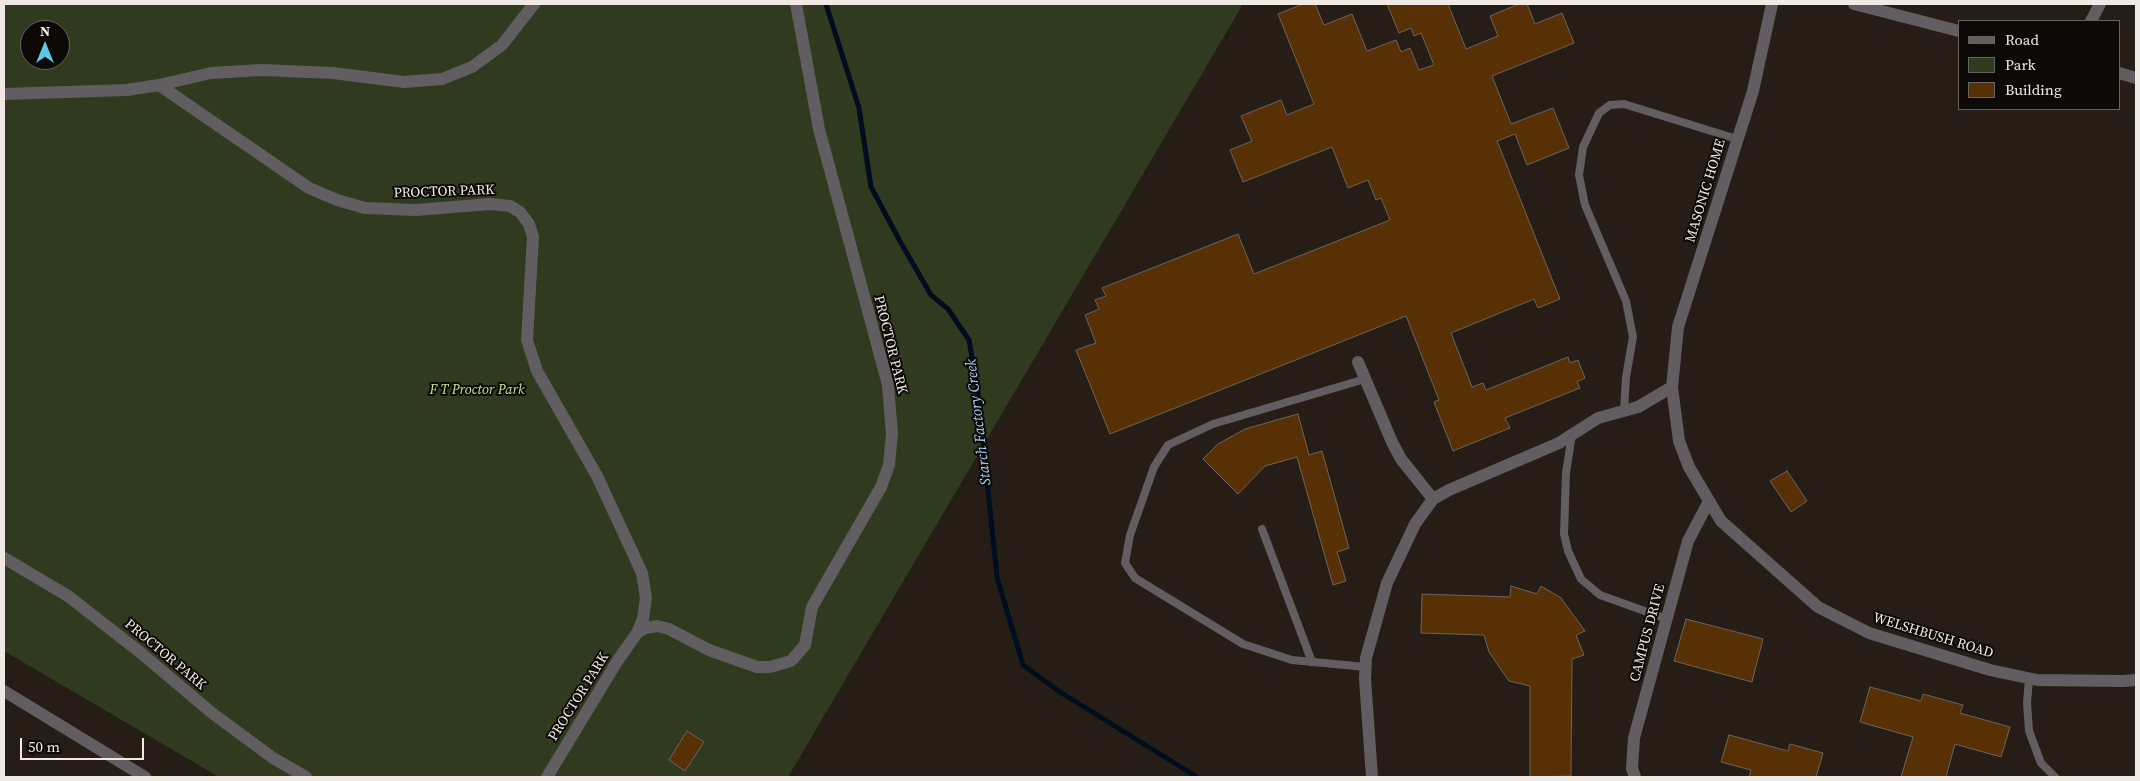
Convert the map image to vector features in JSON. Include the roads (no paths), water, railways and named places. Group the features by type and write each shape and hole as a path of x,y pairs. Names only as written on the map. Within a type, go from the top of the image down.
{"street":[{"path":"4,94 127,90 158,86 211,73 262,70 333,73 404,82 442,79 472,67 502,45 534,4"},
{"name":"PROCTOR PARK","path":"638,633 645,628 651,627 669,628 709,650 757,667 770,667 791,661 805,645 812,608 881,488 889,465 892,434 888,385 819,129 796,4"},
{"name":"MASONIC HOME","path":"1709,501 1689,467 1679,441 1672,387 1678,327 1753,91 1772,4"},
{"path":"1854,4 1958,31"},
{"path":"2091,20 2100,4"},
{"path":"2120,73 2136,78"},
{"name":"PROCTOR PARK","path":"158,86 310,188 337,200 365,208 416,210 490,204 510,206 520,212 529,224 533,237 528,340 537,371 597,476 642,573 646,598 643,620 638,633 618,660 547,777"},
{"path":"1358,362 1401,459 1433,499"},
{"path":"1372,777 1366,658 1387,583 1415,524 1433,499 1456,487 1559,443 1598,418 1638,407 1672,387"},
{"name":"CAMPUS DRIVE","path":"1635,777 1632,768 1634,738 1688,541 1709,501"},
{"name":"WELSHBUSH ROAD","path":"1709,501 1721,521 1818,607 1869,634 1990,670 2028,679 2136,680"},
{"name":"PROCTOR PARK","path":"4,558 68,596 212,713 273,758 306,777"},
{"path":"4,691 145,777"}],"lane":[{"path":"1624,410 1626,377 1633,337 1626,301 1584,205 1579,175 1582,147 1599,113 1610,105 1624,104 1737,139"},
{"path":"1365,379 1213,424 1168,445 1154,468 1130,535 1125,563 1135,578 1243,644 1292,660 1366,667"},
{"path":"1572,434 1566,473 1564,534 1568,551 1581,579 1600,595 1667,619"},
{"path":"1262,529 1312,662"},
{"path":"2028,679 2029,731 2041,763 2055,777"}],"waterway":[{"name":"Starch Factory Creek","path":"826,4 859,108 871,187 931,295 948,309 969,340 978,392 997,577 1023,665 1060,692 1197,777"}],"park label":[{"name":"F T Proctor Park","path":"477,390"}]}
